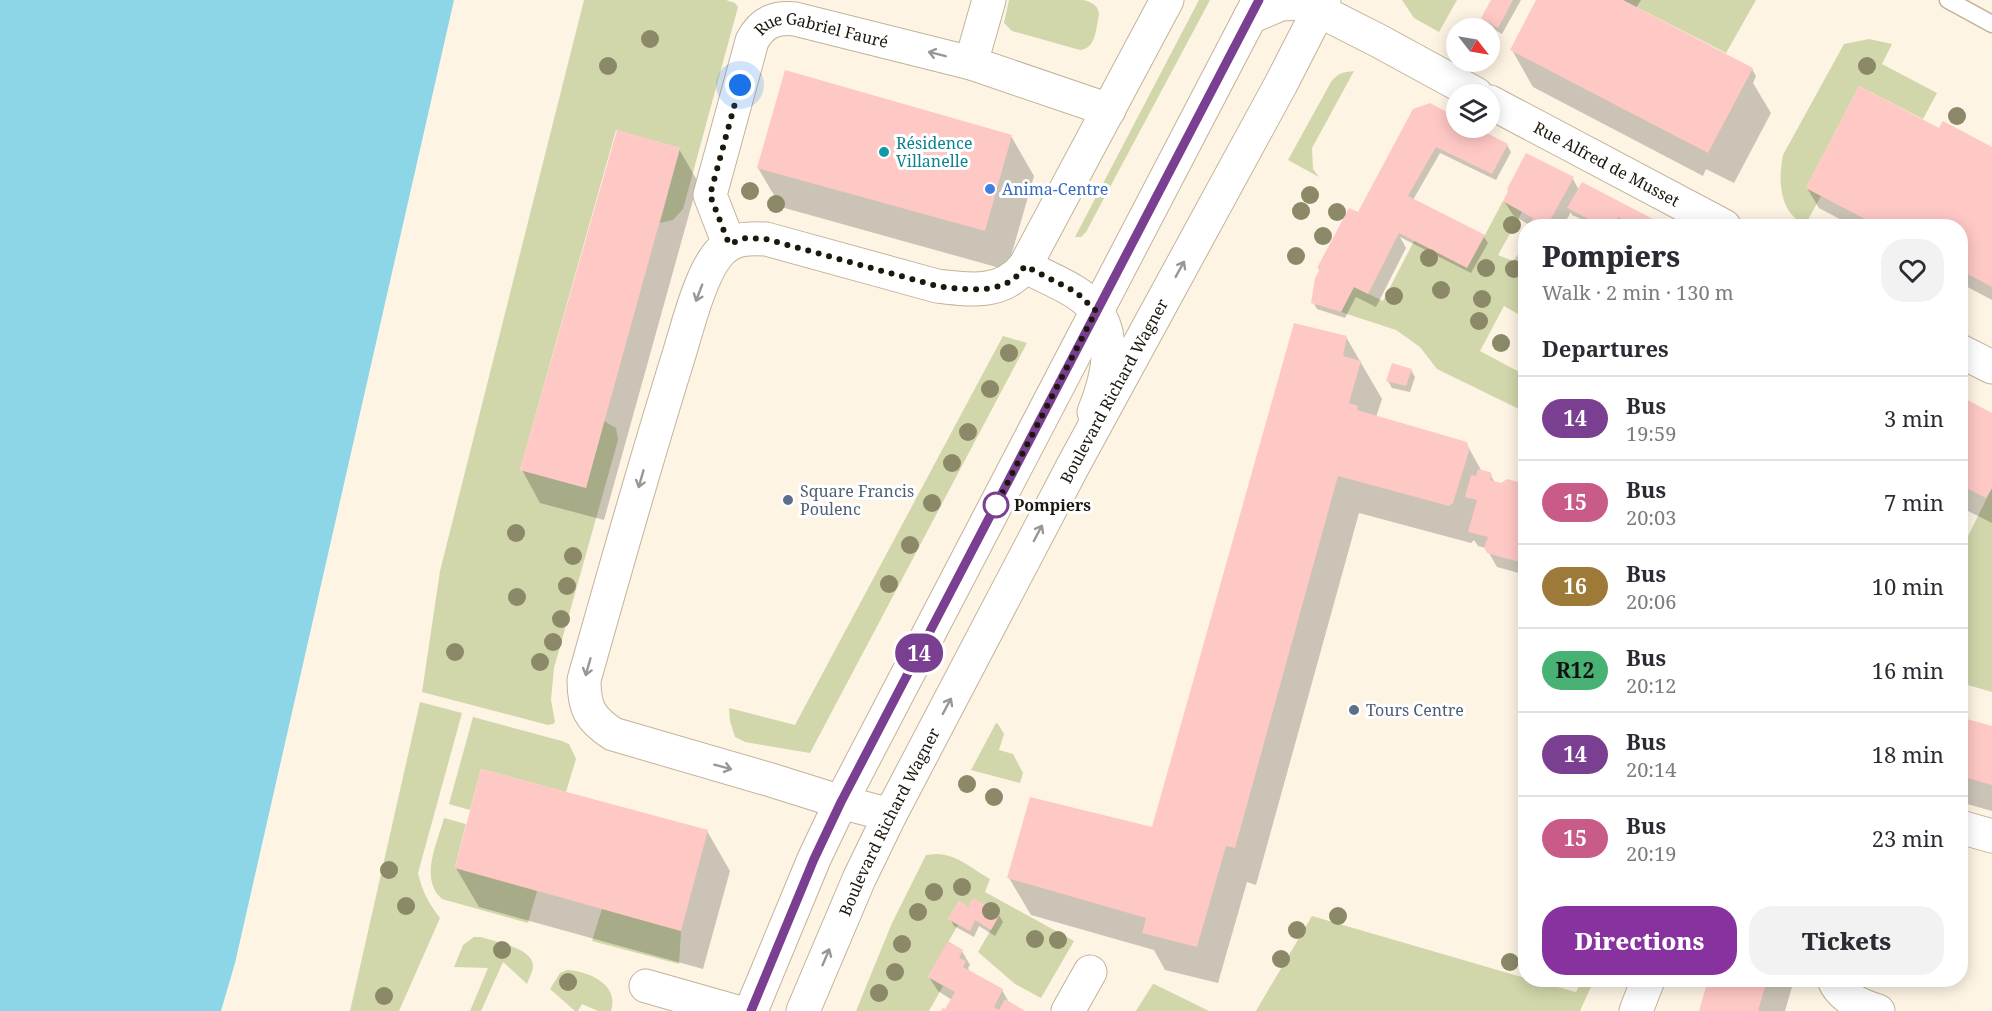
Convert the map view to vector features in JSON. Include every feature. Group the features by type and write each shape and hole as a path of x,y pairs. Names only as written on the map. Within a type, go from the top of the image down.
{"street":[{"path":"971,63 989,0"},
{"path":"890,814 841,802 613,734 593,719 584,694 584,680 641,479 697,297 718,254 729,244 746,238 766,239 937,286 962,289 1000,286 1012,280 1025,266 1167,0"},
{"path":"751,1011 814,859 841,802 1255,8 1268,9 1293,3 1324,4 1379,41 1458,84"},
{"name":"Boulevard Richard Wagner","path":"803,1011 859,879 890,814 1074,464 1324,4"},
{"name":"Rue Gabriel Fauré","path":"729,244 710,195 752,41 757,31 767,22 782,18 795,19 971,63 1108,110"},
{"name":"Rue Alfred de Musset","path":"1500,107 1711,219"},
{"path":"1025,266 1076,292 1096,311 1106,330 1110,347 1105,385 1074,464"},
{"path":"1968,355 1992,367"},
{"path":"1968,829 1992,836"},
{"path":"1068,1011 1090,972"},
{"path":"646,986 734,1011"},
{"path":"1636,1011 1645,987"},
{"path":"1838,987 1851,1000 1878,1011"}],"lane":[{"path":"1948,0 1992,24"}],"green space":[{"path":"584,0 726,0 735,3 738,7 683,209 673,220 660,223 680,148 616,130 520,470 586,488 604,421 616,428 618,440 554,668 551,700 555,722 548,725 422,692 440,571"},
{"path":"1009,0 1083,0 1092,3 1098,9 1099,15 1092,42 1085,49 1080,50 1012,31 1004,23"},
{"path":"1199,0 1210,0 1086,232 1081,237 1075,237"},
{"path":"1402,0 1457,0 1439,32 1414,18"},
{"path":"1623,0 1756,0 1726,53"},
{"path":"1869,39 1892,44 1882,64 1937,93 1923,119 1859,86 1806,188 1821,196 1808,219 1796,219 1785,204 1782,194 1783,155 1844,44"},
{"path":"1354,71 1312,148 1313,169 1319,177 1288,160 1331,82 1341,73"},
{"path":"1503,201 1522,212 1498,255 1513,261 1518,254 1518,314 1504,306 1480,351 1518,371 1518,409 1437,369 1420,347 1396,330 1341,312 1354,287 1383,301 1414,241 1485,235"},
{"path":"1003,336 1027,343 810,753 745,742 735,737 729,708 795,725"},
{"path":"1992,488 1992,692 1968,685 1968,536"},
{"path":"420,702 462,713 418,873 426,897 440,918 399,1011 350,1011"},
{"path":"473,717 569,744 576,759 566,792 481,769 470,810 449,804"},
{"path":"996,723 1004,734 999,750 1013,754 1023,773 1020,783 971,770"},
{"path":"444,818 466,824 455,868 537,891 528,923 442,899 437,894 431,880 431,862"},
{"path":"926,855 951,856 971,867 990,879 985,892 1074,941 1041,998 1015,984 978,952 1000,914 968,907 959,901 948,919 958,925 928,977 943,986 929,1011 856,1011 892,923"},
{"path":"602,909 681,931 679,964 592,941"},
{"path":"1312,916 1518,976 1518,987 1558,987 1576,992 1578,987 1591,987 1580,1011 1256,1011"},
{"path":"474,937 481,937 520,950 527,955 533,966 527,984 503,962 481,1011 470,1011 488,968 454,967 463,945"},
{"path":"567,970 584,973 601,981 611,994 613,1002 611,1011 598,1011 582,1004 578,1011 575,1011 550,989 560,973"},
{"path":"1154,984 1209,1011 1136,1011"}],"water":[{"path":"0,0 454,0 235,963 221,1011 0,1011"}],"building":[{"path":"1491,0 1513,0 1500,24 1500,18 1481,18"},
{"path":"1536,0 1623,0 1753,68 1708,153 1510,50"},
{"name":"Résidence Villanelle","path":"785,70 1012,135 985,231 757,168"},
{"path":"1859,86 1939,128 1943,121 1992,147 1992,287 1968,274 1968,219 1865,219 1806,188"},
{"path":"1430,103 1446,112 1446,138 1496,138 1508,144 1492,174 1436,147 1408,196 1485,235 1467,268 1399,233 1368,294 1354,287 1341,312 1311,303 1315,278 1320,269 1317,268 1349,208 1358,212 1413,109"},
{"path":"617,130 680,148 586,488 520,470"},
{"path":"1526,153 1574,177 1551,219 1532,219 1503,201"},
{"path":"1582,182 1653,219 1618,217 1617,219 1588,219 1567,208"},
{"path":"1294,323 1347,336 1343,356 1361,361 1349,403 1358,406 1357,410 1467,442 1469,451 1453,503 1449,506 1338,476 1235,848 1226,846 1197,947 1142,933 1146,918 1007,878 1030,797 1152,827"},
{"path":"1392,363 1412,369 1406,386 1386,381"},
{"path":"1968,400 1992,413 1992,488 1986,498 1968,489"},
{"path":"1478,469 1490,472 1492,475 1490,480 1501,483 1507,479 1518,482 1518,562 1487,553 1484,547 1488,537 1468,532 1477,500 1465,497 1471,475 1476,476"},
{"path":"1968,719 1992,726 1992,785 1968,778"},
{"path":"481,769 708,830 681,931 455,868"},
{"path":"973,898 1000,914 991,930 975,920 970,931 948,919 959,901 968,907"},
{"path":"948,941 963,950 959,958 966,961 963,967 1003,989 994,1007 999,1010 1005,999 1025,1011 941,1011 942,1008 945,1009 955,992 928,977"},
{"path":"1706,987 1765,987 1758,1011 1699,1011"}],"bus line":[{"name":"14","path":"751,1011 814,859 841,802 1259,0"}],"place":[{"name":"Résidence Villanelle","path":"884,152"},
{"name":"Anima-Centre","path":"990,189"},
{"name":"Square Francis Poulenc","path":"788,500"},
{"name":"Pompiers","path":"996,505"},
{"name":"Tours Centre","path":"1354,710"}],"route":[{"path":"740,85 710,195 729,244 746,238 766,239 937,286 962,289 1000,286 1012,280 1025,266 1076,292 1096,311 996,505"}]}
